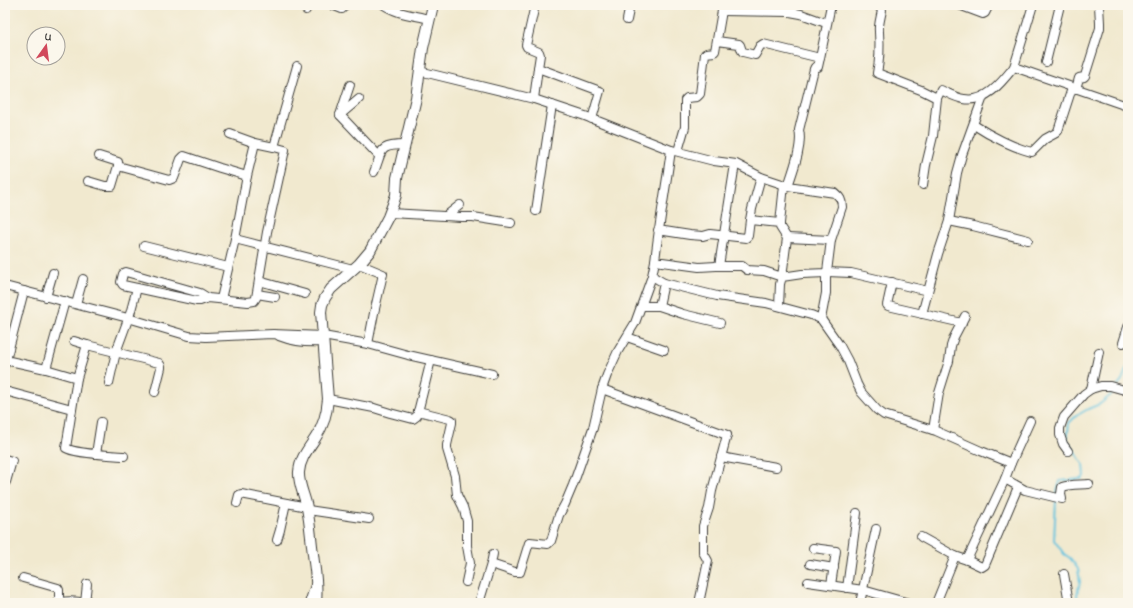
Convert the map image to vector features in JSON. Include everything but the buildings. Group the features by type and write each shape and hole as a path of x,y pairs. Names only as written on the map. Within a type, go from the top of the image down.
{"street":[{"path":"332,5 342,9 345,5"},
{"path":"309,603 317,576 299,473 305,454 322,426 328,399 315,339 325,298 331,289 356,267 370,251 390,212 396,195 397,178 416,98 419,71 433,5"},
{"path":"534,99 540,55 539,52 527,47 526,45 535,5"},
{"path":"627,20 630,5"},
{"path":"780,306 780,284 787,238 780,227 780,223 786,185 795,164 800,139 799,130 814,69 815,67 818,67 830,5"},
{"path":"878,5 882,10 879,30 880,60 877,73 921,90 937,98"},
{"path":"959,5 983,14 989,5"},
{"path":"924,185 926,165 933,136 937,98 941,90 963,99 983,97 999,85 1014,67 1033,5"},
{"path":"1046,62 1060,5"},
{"path":"974,125 1010,144 1032,152 1045,139 1056,133 1079,78 1085,76 1100,28 1099,5"},
{"path":"387,7 397,12 429,19"},
{"path":"492,564 515,572 520,572 530,542 548,544 551,541 559,515 566,504 574,485 591,434 602,389 618,351 635,323 652,276 665,193 675,151 684,127 686,99 697,97 700,94 705,54 707,52 715,52 723,8 790,12 826,22"},
{"path":"717,41 739,44 742,51 755,55 760,46 763,44 820,58"},
{"path":"274,147 297,66"},
{"path":"1014,67 1124,105"},
{"path":"538,68 600,90 592,119"},
{"path":"419,71 534,99 592,119 675,151 714,161 735,164 760,177 786,185 835,193 840,197 842,207 831,240 826,273 826,293 821,319"},
{"path":"340,115 350,85"},
{"path":"922,314 938,254 949,221 957,173 962,155 983,97"},
{"path":"340,115 359,99"},
{"path":"536,211 552,105"},
{"path":"340,115 379,156"},
{"path":"208,298 197,301 137,288 122,284 121,282 123,273 126,272 200,293 208,298 248,302 254,301 257,294 267,232 285,150 255,143 230,134"},
{"path":"221,300 255,143"},
{"path":"374,172 379,156 384,148 390,145 405,145"},
{"path":"88,181 105,186 112,186 118,162 98,156"},
{"path":"118,166 169,180 174,178 182,157 184,156 247,176"},
{"path":"719,266 735,164"},
{"path":"658,230 690,235 703,236 710,234 747,238 760,177"},
{"path":"446,216 460,205"},
{"path":"390,212 473,217 511,223"},
{"path":"750,220 780,223"},
{"path":"949,221 1028,240"},
{"path":"787,238 831,240"},
{"path":"234,239 321,261 356,267 383,274 368,344"},
{"path":"144,246 228,267"},
{"path":"655,261 699,267 742,266 747,270 764,271 782,277 802,274 851,273 928,291"},
{"path":"46,297 52,273"},
{"path":"652,276 664,283 717,296 780,306 821,319 843,351 857,384 876,410 884,415 933,430 1011,463"},
{"path":"76,304 83,279"},
{"path":"259,281 305,294"},
{"path":"892,282 886,304 888,306 922,314 963,320 951,346 938,395 933,430"},
{"path":"659,306 664,283"},
{"path":"5,286 195,337 273,334 368,344 492,374"},
{"path":"109,383 116,352 137,288"},
{"path":"24,291 5,361 46,369 77,378"},
{"path":"257,294 275,297"},
{"path":"46,369 65,302"},
{"path":"642,306 659,306 683,314 720,323"},
{"path":"1123,343 1128,327"},
{"path":"627,337 664,350"},
{"path":"74,341 159,363 161,368 155,392"},
{"path":"87,345 77,378 65,446 70,450 124,456"},
{"path":"1091,389 1099,352"},
{"path":"328,399 374,408 414,419 417,416 431,360"},
{"path":"1068,451 1063,444 1060,435 1060,428 1064,417 1084,394 1091,389 1101,386 1110,386 1127,390"},
{"path":"602,389 727,435 712,491 710,508 704,522 704,552 708,561 699,603"},
{"path":"5,390 72,409"},
{"path":"418,411 452,420 447,449 455,476 457,496 463,507 467,521 467,546 470,563 466,582"},
{"path":"967,560 1030,421"},
{"path":"96,454 101,422"},
{"path":"721,457 776,467"},
{"path":"5,459 12,461 6,482"},
{"path":"1005,479 1018,487 1033,493 1062,499 1062,487 1089,484"},
{"path":"921,537 955,556 982,567 985,565 1018,487"},
{"path":"237,503 239,495 241,494 369,519"},
{"path":"277,540 287,503"},
{"path":"847,588 857,513"},
{"path":"860,603 876,529"},
{"path":"813,548 836,551 831,585"},
{"path":"479,603 492,564 493,554"},
{"path":"936,603 955,556"},
{"path":"810,564 834,568"},
{"path":"1064,574 1069,603"},
{"path":"23,578 58,588 59,603 67,601 85,603 87,584"},
{"path":"808,582 863,590 909,603"},
{"path":"316,583 316,603"}],"waterway":[{"path":"1117,386 1122,380 1128,365"},
{"path":"1056,495 1060,481 1082,479 1084,476 1083,464 1067,440 1069,423 1076,416 1100,404 1115,390"},
{"path":"1056,500 1054,540 1064,554 1070,558 1078,569 1080,582 1077,595 1078,603"}]}
